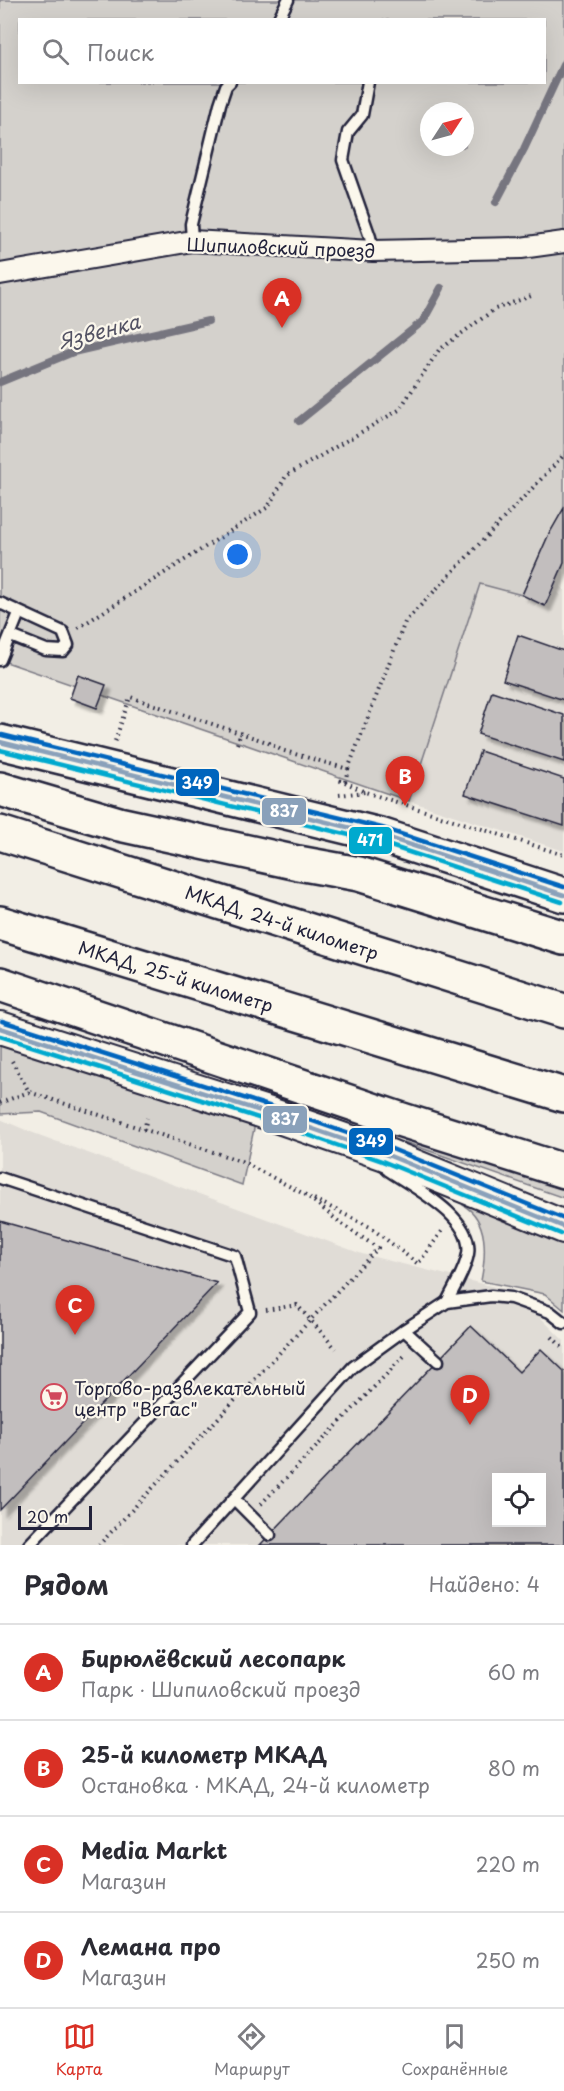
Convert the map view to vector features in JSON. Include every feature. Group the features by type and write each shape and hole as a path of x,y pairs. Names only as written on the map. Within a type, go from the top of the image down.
{"highway":[{"path":"0,742 380,835 564,895"},
{"path":"0,789 119,824 359,874 564,938"},
{"name":"МКАД, 24-й километр","path":"0,833 564,1011"},
{"name":"МКАД, 25-й километр","path":"0,923 564,1095"},
{"path":"0,984 402,1120 564,1171"}],"main road":[{"path":"0,1028 346,1140 564,1227"}],"street":[{"name":"Шипиловский проезд","path":"0,274 192,241 373,250 521,248 564,242"}],"lane":[{"path":"279,18 288,0"},
{"path":"192,241 191,224 217,115 228,84"},
{"path":"368,84 362,115 348,132 343,160 373,250"},
{"path":"0,603 63,632 68,645 63,651 46,650 11,636"},
{"path":"0,660 19,613"},
{"path":"346,1140 432,1199 464,1229 468,1238 468,1253 447,1302"},
{"path":"0,1178 235,1256 250,1312 29,1545"},
{"path":"192,1545 353,1367 447,1302 491,1296 511,1298 550,1312 564,1323"},
{"path":"404,1330 438,1361"},
{"path":"234,1499 270,1535"}],"path":[{"path":"63,632 82,627 268,507 286,476 399,410 439,350 495,309 534,295"},
{"path":"345,782 348,768 405,622 564,454"},
{"path":"130,697 267,742 280,750 348,768"},
{"path":"237,744 241,733"},
{"path":"337,780 365,792 564,855"},
{"path":"11,1061 29,1092"},
{"path":"0,1103 29,1092 241,1161 370,1227 418,1264 453,1217"},
{"path":"144,1130 147,1118"},
{"path":"99,1545 378,1248 343,1225 306,1194"},
{"path":"250,1312 297,1305 336,1349"},
{"path":"550,1336 564,1349"},
{"path":"250,1515 418,1343"}],"shaded area":[{"path":"0,0 564,0 564,508 548,536 522,595 480,584 409,801 0,660"},
{"path":"564,508 564,851 409,801 480,583 522,595 548,536"},
{"path":"0,1042 255,1124 242,1185 41,1112 0,1114"},
{"path":"416,1107 564,1153 564,1198 404,1142"},
{"path":"0,1119 362,1254 515,1292 564,1341 564,1545 0,1545"},
{"path":"464,1200 564,1241 564,1310 545,1294 481,1281 484,1239 477,1220 463,1205"}],"building":[{"path":"564,508 564,563 545,606 522,595 548,536"},
{"path":"518,635 564,651 564,700 503,680"},
{"path":"78,675 106,685 97,708 70,698"},
{"path":"492,691 564,715 564,762 478,734"},
{"path":"480,751 564,779 564,826 465,794"},
{"name":"Торгово-развлекательный центр \"Вегас\"","path":"0,1221 217,1283 0,1510"},
{"path":"471,1326 519,1372 541,1349 564,1371 564,1545 260,1545"}],"waterway":[{"name":"Язвенка","path":"496,202 524,149 564,63"},
{"path":"299,421 423,321 441,288"},
{"name":"Язвенка","path":"0,382 73,352 208,321"}],"transit line":[{"name":"349","path":"2,735 382,828 564,887"},
{"name":"837","path":"0,742 380,835 564,895"},
{"name":"471","path":"0,750 378,842 562,902"},
{"name":"349","path":"2,1021 275,1108 387,1147 564,1219"},
{"name":"837","path":"0,1028 273,1115 385,1154 564,1227"},
{"name":"471","path":"0,1036 271,1122 382,1161 561,1234"}],"place":[{"name":"Бирюлёвский лесопарк","path":"282,328"},
{"name":"25-й километр МКАД","path":"405,806"},
{"name":"Мedia Мarkt","path":"75,1335"},
{"name":"Торгово-развлекательный центр \"Вегас\"","path":"54,1397"},
{"name":"Лемана про","path":"470,1425"}]}
